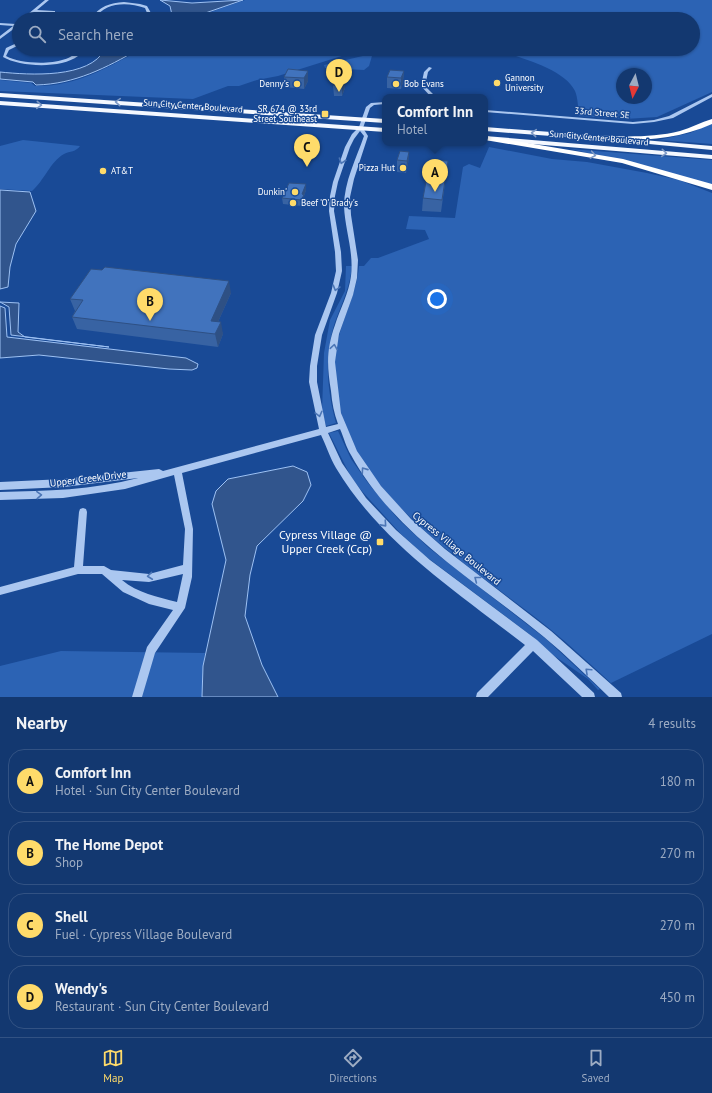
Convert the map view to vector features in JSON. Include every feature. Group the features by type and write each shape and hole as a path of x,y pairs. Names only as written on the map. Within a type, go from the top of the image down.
{"highway":[{"path":"581,137 646,138 674,135 691,131 712,121"},
{"path":"488,138 623,161 712,187"}],"main road":[{"name":"Sun City Center Boulevard","path":"0,95 382,121"},
{"name":"Sun City Center Boulevard","path":"0,102 382,130"},
{"path":"185,115 198,111 264,116 286,114"},
{"name":"Sun City Center Boulevard","path":"488,129 712,148"},
{"name":"Sun City Center Boulevard","path":"488,138 712,157"}],"street":[{"path":"34,11 47,0"},
{"path":"99,12 106,7 126,2 146,7 148,12"},
{"path":"34,11 54,12"},
{"path":"0,24 12,24"},
{"path":"0,38 12,28"},
{"path":"12,47 8,49 4,56 13,61 39,64 53,63 77,56"},
{"path":"0,48 8,49"},
{"path":"430,68 426,72 423,86 431,94"},
{"name":"33rd Street SE","path":"488,111 633,123 654,121 671,117 712,95"},
{"path":"382,103 373,104 368,107 361,128 350,138 333,188 331,202 332,218 339,252 339,270 337,285 319,333 313,375 317,407 323,431 342,470 359,496 387,528 421,559 533,644 590,697"},
{"name":"Cypress Village Boulevard","path":"361,128 366,136 352,177 347,204 356,259 354,279 333,346 331,367 334,400 341,426 355,456 372,480 402,516 432,544 549,634 617,697"},
{"name":"Upper Creek Drive","path":"0,496 63,494 125,486 177,470 341,426"},
{"path":"137,697 151,651 180,608 187,578 189,529 177,470"},
{"name":"Upper Creek Drive","path":"0,486 64,483 177,470"},
{"path":"78,570 83,512"},
{"path":"109,574 149,578 188,568"},
{"path":"0,591 78,570 104,570 126,589 149,599 180,608"},
{"path":"481,697 533,644"}],"shaded area":[{"path":"160,0 192,3 243,0 208,12 171,12 170,6"},
{"path":"245,0 712,0 712,92 657,117 625,119 579,116 575,91 569,83 561,76 539,64 515,56 700,56 700,12 210,12"},
{"path":"99,56 126,56 90,74 64,82 36,85 33,82 0,79 0,72 27,74 58,73 86,66"},
{"path":"128,56 342,56 278,76 257,80 239,86 228,86 193,99 0,91 0,80 31,83 35,86 63,83 77,80"},
{"path":"363,56 372,56 369,66 364,70 325,68 324,65"},
{"path":"712,123 712,144 658,140 690,133"},
{"path":"23,140 80,146 77,149 59,157 32,191 0,189 0,146"},
{"path":"489,147 552,159 587,162 647,173 679,180 712,193 712,634 611,683 558,635 463,563 406,513 381,486 360,456 345,425 341,411 336,383 335,355 337,342 354,292 359,266 364,266 371,258 378,258 429,239 425,230 406,229 409,216 455,218 463,167 469,164 480,168"},
{"path":"570,149 712,160 712,186 647,166"},
{"path":"0,190 30,192 36,211 16,244 10,267 8,287 0,289"},
{"path":"346,266 352,266 351,274 348,288 335,322 329,347 328,360 330,398 336,423 326,426 322,411 324,353 330,320 345,291"},
{"path":"0,302 19,303 18,332 25,337 11,335 9,307"},
{"path":"0,306 5,308 7,337 186,358 198,364 197,368 192,370 169,369 39,355 0,358"},
{"path":"338,431 351,459 368,483 398,519 429,548 546,639 600,689 598,690 588,679 550,653 532,636 424,555 401,534 360,489 350,475 329,433"},
{"path":"293,466 307,472 311,485 303,501 257,546 250,575 245,616 262,665 278,697 202,697 203,666 226,560 212,504 216,491 228,479"},
{"path":"61,651 205,653 202,697 0,697 0,666"}],"building":[{"path":"288,69 308,71 304,78 284,77"},
{"path":"390,70 404,71 401,78 387,77"},
{"path":"337,77 345,77 342,86 333,85"},
{"path":"400,151 409,152 407,161 397,160"},
{"path":"430,160 448,161 442,200 423,198"},
{"path":"289,183 306,184 302,194 304,195 301,200 282,198"},
{"path":"105,267 229,281 211,321 221,322 215,334 72,317 83,300 70,299 91,269 102,270"}],"place":[{"name":"Gannon University","path":"497,83"},
{"name":"Denny's","path":"297,84"},
{"name":"Bob Evans","path":"396,84"},
{"name":"Wendy's","path":"339,92"},
{"name":"SR 674 @ 33rd Street Southeast","path":"325,114"},
{"name":"Shell","path":"307,167"},
{"name":"Pizza Hut","path":"403,168"},
{"name":"AT&T","path":"103,171"},
{"name":"Dunkin'","path":"295,192"},
{"name":"Comfort Inn","path":"435,192"},
{"name":"Beef 'O' Brady's","path":"293,203"},
{"name":"The Home Depot","path":"150,321"},
{"name":"Cypress Village @ Upper Creek (Ccp)","path":"380,542"}]}
